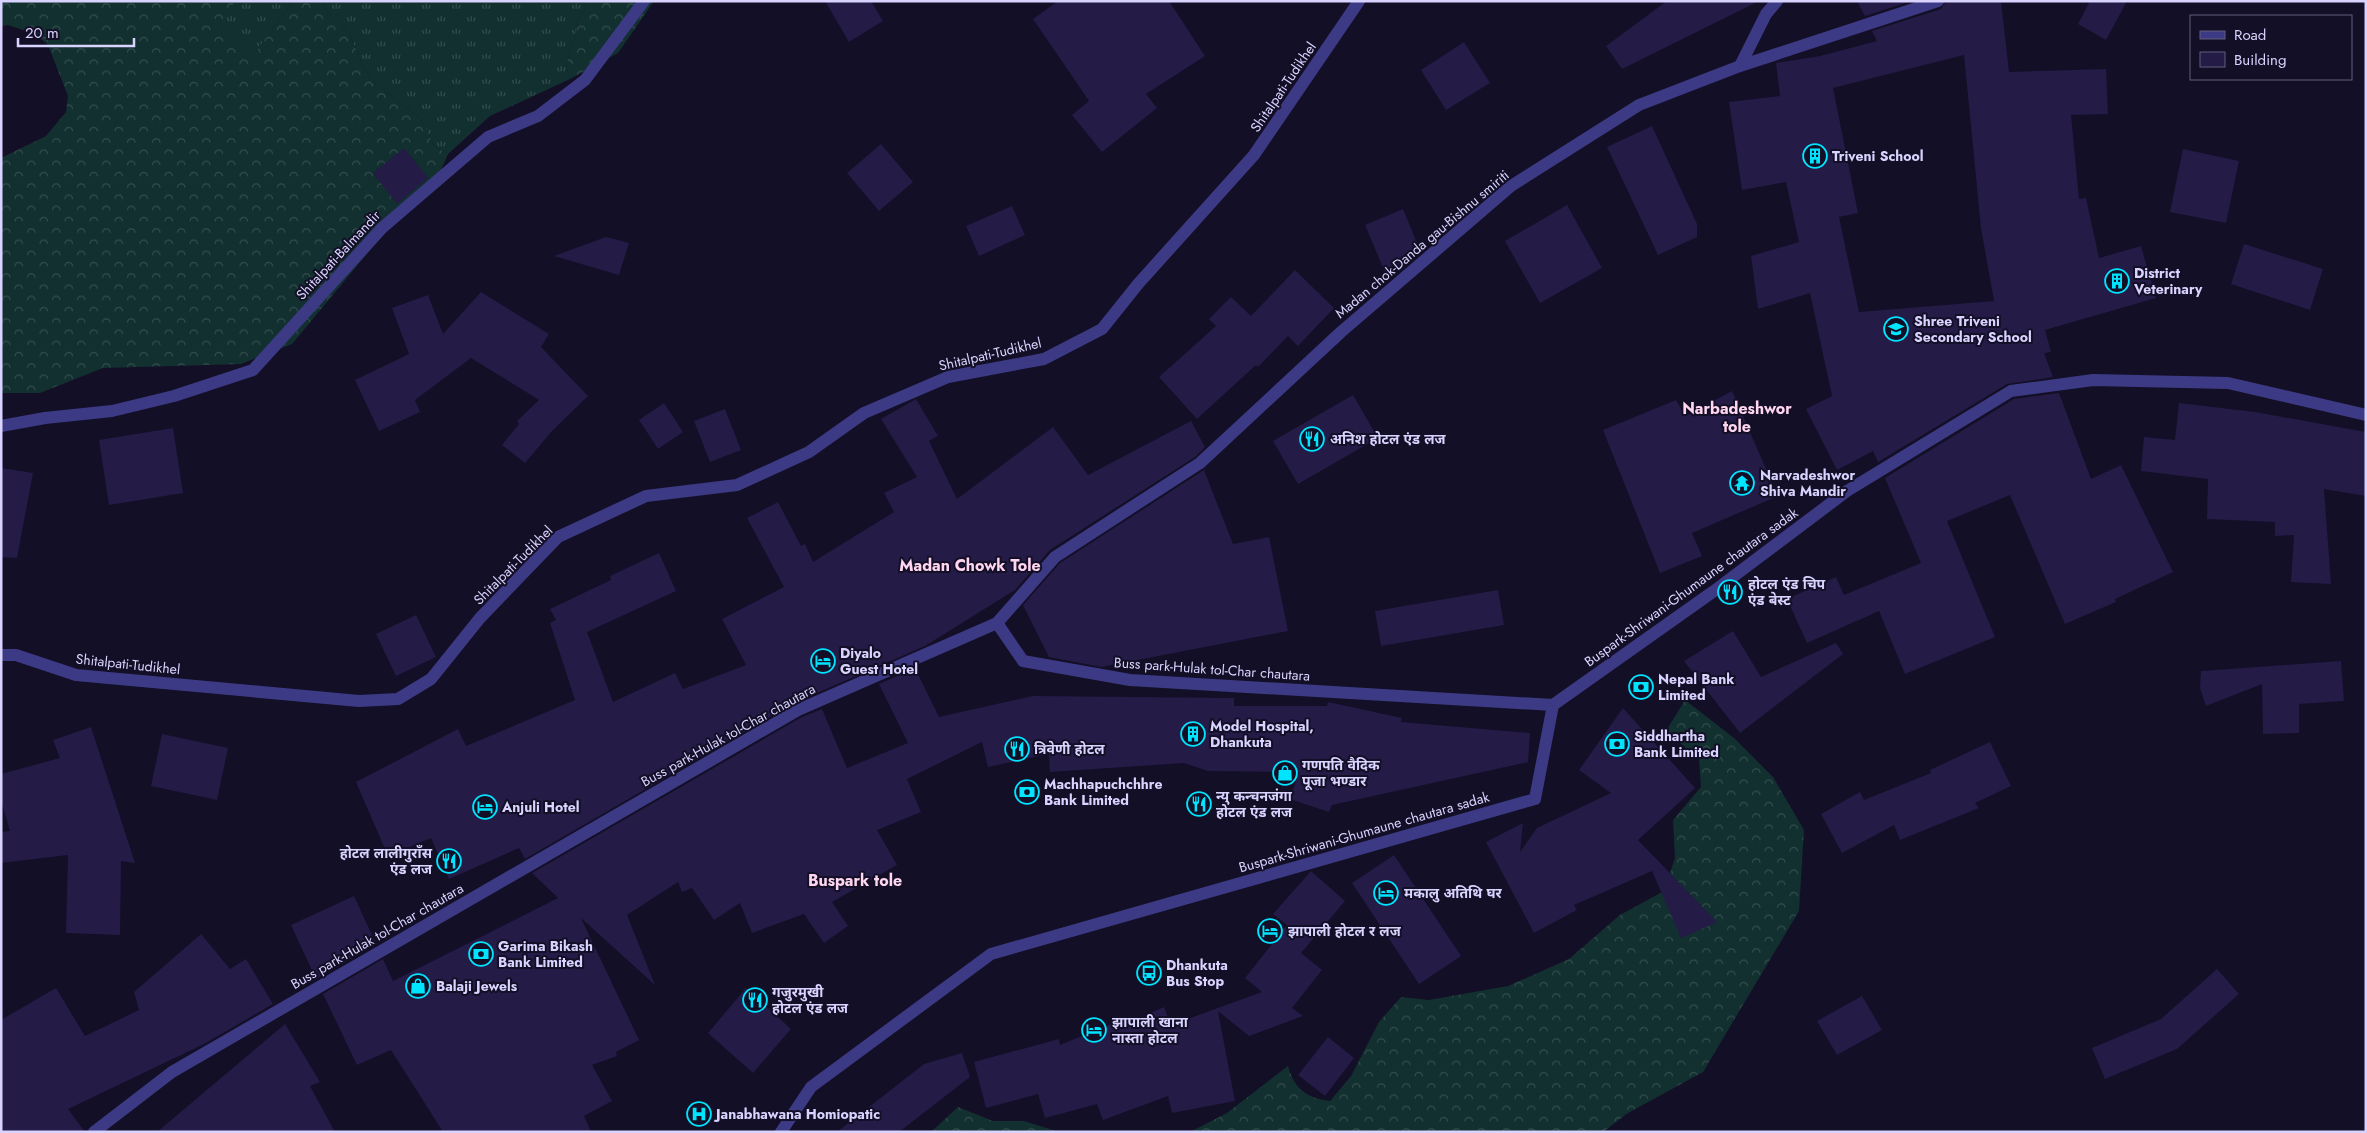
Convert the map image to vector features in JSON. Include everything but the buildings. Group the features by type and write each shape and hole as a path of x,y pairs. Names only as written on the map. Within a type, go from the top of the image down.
{"street":[{"name":"Shitalpati-Balmandir","path":"1,426 45,418 112,411 174,396 253,370 382,228 488,137 538,116 584,80 644,1"},
{"name":"Shitalpati-Tudikhel","path":"1,656 16,655 76,675 359,701 398,699 431,679 480,618 558,537 646,496 737,485 809,452 864,413 948,377 1044,359 1102,329 1138,284 1254,154 1359,1"},
{"path":"1740,66 1766,14 1777,1"},
{"name":"Madan chok-Danda gau-Bishnu smiriti","path":"997,623 1055,557 1200,463 1341,332 1511,186 1639,105 1740,66 1938,1"},
{"name":"Buspark-Shriwani-Ghumaune chautara sadak","path":"781,1132 811,1087 991,954 1535,799 1553,705 1714,591 1847,491 2011,391 2093,380 2228,383 2366,415"},
{"name":"Buss park-Hulak tol-Char chautara","path":"94,1132 172,1072 798,710 997,623 1023,661 1130,680 1553,705"}],"green space":[{"path":"1,1 235,1 222,27 254,54 293,1 322,1 326,10 348,31 365,70 375,83 421,119 434,146 448,154 433,188 381,237 292,344 241,364 103,368 40,393 1,393 1,158 46,136 66,112 68,96 48,45 35,34 8,25 1,26"},
{"path":"235,1 293,1 254,54 221,27"},
{"path":"322,1 585,1 586,7 578,21 566,65 570,79 490,116 448,154 434,146 421,119 375,83 365,70 348,31 326,10"},
{"path":"585,1 654,1 618,53 570,79 566,65 578,21 586,7"},
{"path":"1685,700 1734,738 1773,777 1804,830 1799,911 1703,1072 1628,1113 1603,1132 1190,1132 1227,1113 1288,1066 1294,1081 1303,1091 1315,1098 1330,1101 1351,1076 1379,1022 1401,997 1429,1000 1508,986 1569,959 1620,915 1664,891 1675,858 1673,820 1701,787 1699,759 1666,731"},
{"path":"958,1107 993,1121 1024,1121 1059,1132 931,1132"}],"place":[{"name":"Triveni School","path":"1815,156"},
{"name":"District Veterinary","path":"2117,281"},
{"name":"Shree Triveni Secondary School","path":"1896,329"},
{"name":"अनिश होटल एंड लज","path":"1312,439"},
{"name":"Narvadeshwor Shiva Mandir","path":"1742,483"},
{"name":"होटल एंड चिप एंड बेस्ट","path":"1730,592"},
{"name":"Diyalo Guest Hotel","path":"823,661"},
{"name":"Nepal Bank Limited","path":"1641,687"},
{"name":"Model Hospital, Dhankuta","path":"1193,734"},
{"name":"Siddhartha Bank Limited","path":"1617,744"},
{"name":"त्रिवेणी होटल","path":"1017,749"},
{"name":"गणपति वैदिक पूजा भण्डार","path":"1285,773"},
{"name":"Machhapuchchhre Bank Limited","path":"1027,792"},
{"name":"न्यु कन्चनजंगा होटल एंड लज","path":"1199,804"},
{"name":"Anjuli Hotel","path":"485,807"},
{"name":"होटल लालीगुराँस एंड लज","path":"449,861"},
{"name":"मकालु अतिथि घर","path":"1386,893"},
{"name":"झापाली होटल र लज","path":"1270,931"},
{"name":"Garima Bikash Bank Limited","path":"481,954"},
{"name":"Dhankuta Bus Stop","path":"1149,973"},
{"name":"Balaji Jewels","path":"418,986"},
{"name":"गजुरमुखी होटल एंड लज","path":"755,1000"},
{"name":"झापाली खाना नास्ता होटल","path":"1094,1030"},
{"name":"Janabhawana Homiopatic","path":"699,1114"}],"district":[{"name":"Narbadeshwor tole","path":"1737,417"},
{"name":"Madan Chowk Tole","path":"970,565"},
{"name":"Buspark tole","path":"855,880"}]}
